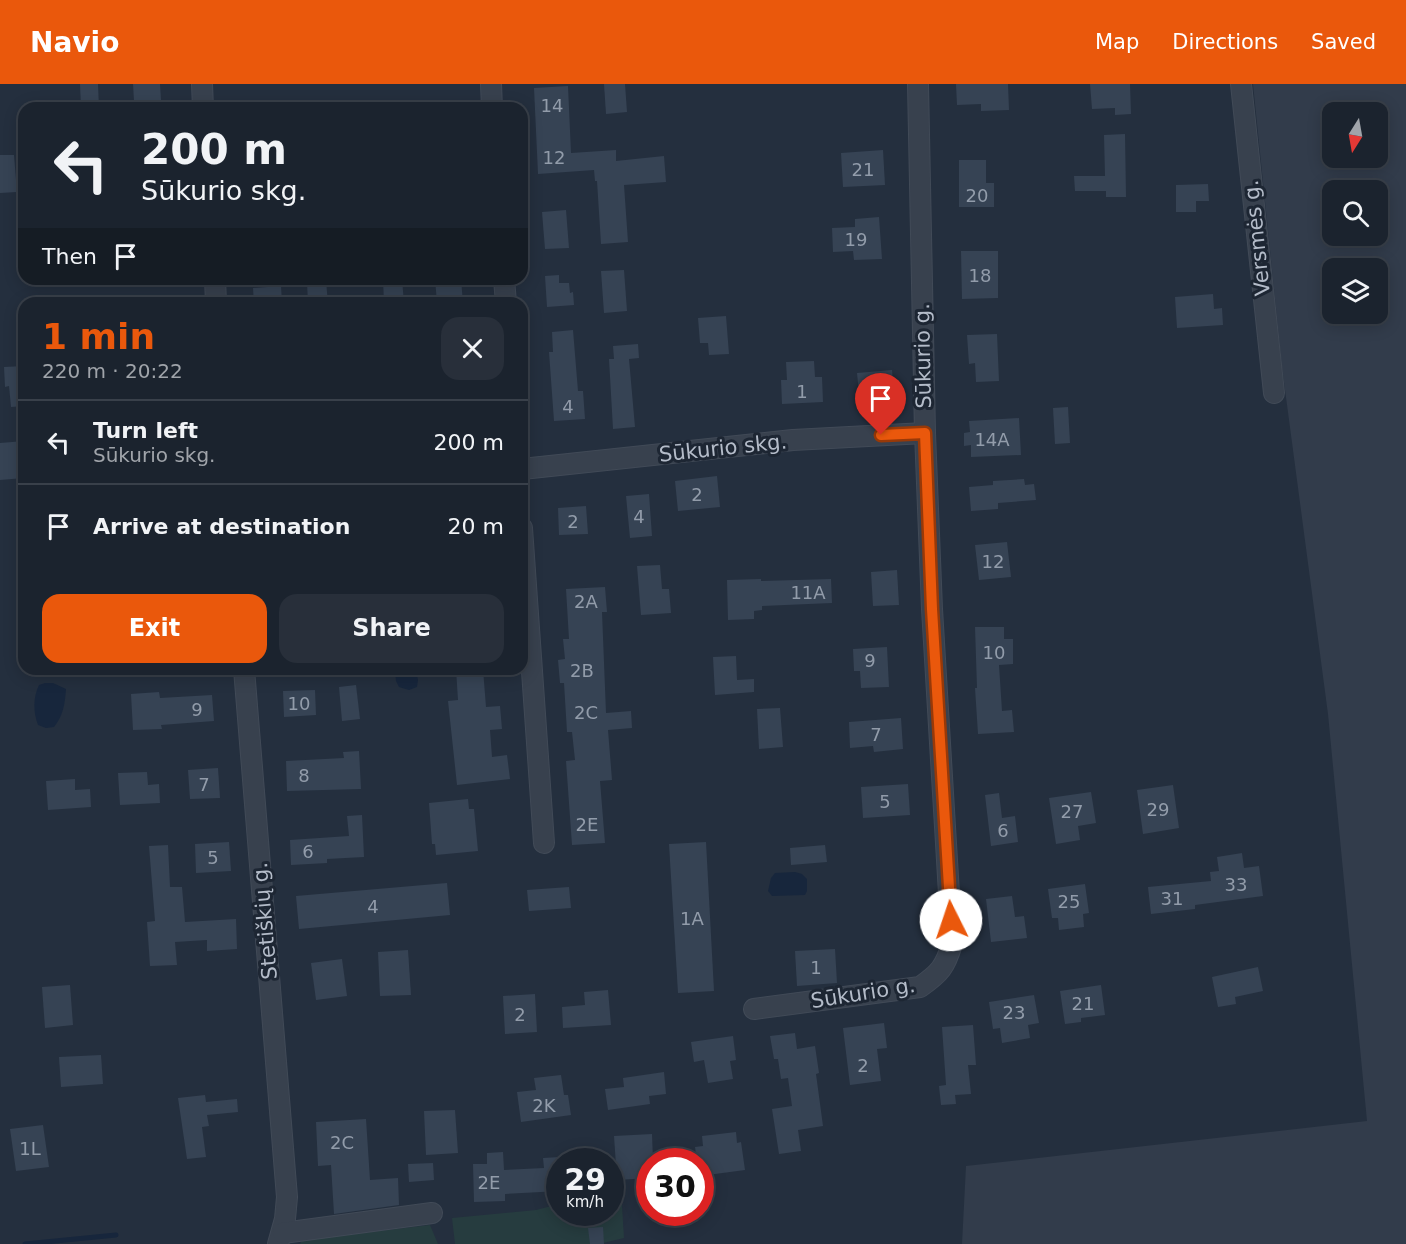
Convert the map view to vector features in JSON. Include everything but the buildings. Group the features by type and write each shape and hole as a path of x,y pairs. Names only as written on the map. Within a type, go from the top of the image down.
{"street":[{"path":"202,84 203,102"},
{"path":"491,84 492,102"},
{"name":"Sūkurio g.","path":"754,1009 920,987 939,974 952,944 932,609 925,433 918,84"},
{"name":"Versmės g.","path":"1241,84 1274,393"},
{"name":"Sūkurio skg.","path":"528,468 793,440 925,433"},
{"path":"528,614 544,843"},
{"name":"Stetiškių g.","path":"244,675 287,1197 280,1238"},
{"path":"280,1238 432,1213"}],"shaded area":[{"path":"1253,84 1406,84 1406,1244 962,1244 966,1166 1367,1121 1328,714 1282,367"},
{"path":"396,675 417,675 418,680 417,687 409,690 399,687"},
{"path":"53,683 66,689 60,719 54,727 46,728 38,725 34,705 39,685"},
{"path":"795,872 807,879 805,895 772,896 768,891 771,878 775,873"}],"green space":[{"path":"546,1207 546,1226 623,1226 624,1238 599,1244 455,1244 452,1218"},
{"path":"430,1225 438,1244 300,1244 302,1240"}],"waterway":[{"path":"25,1244 116,1235"}],"route":[{"path":"881,435 925,433 932,609 951,920"}]}
